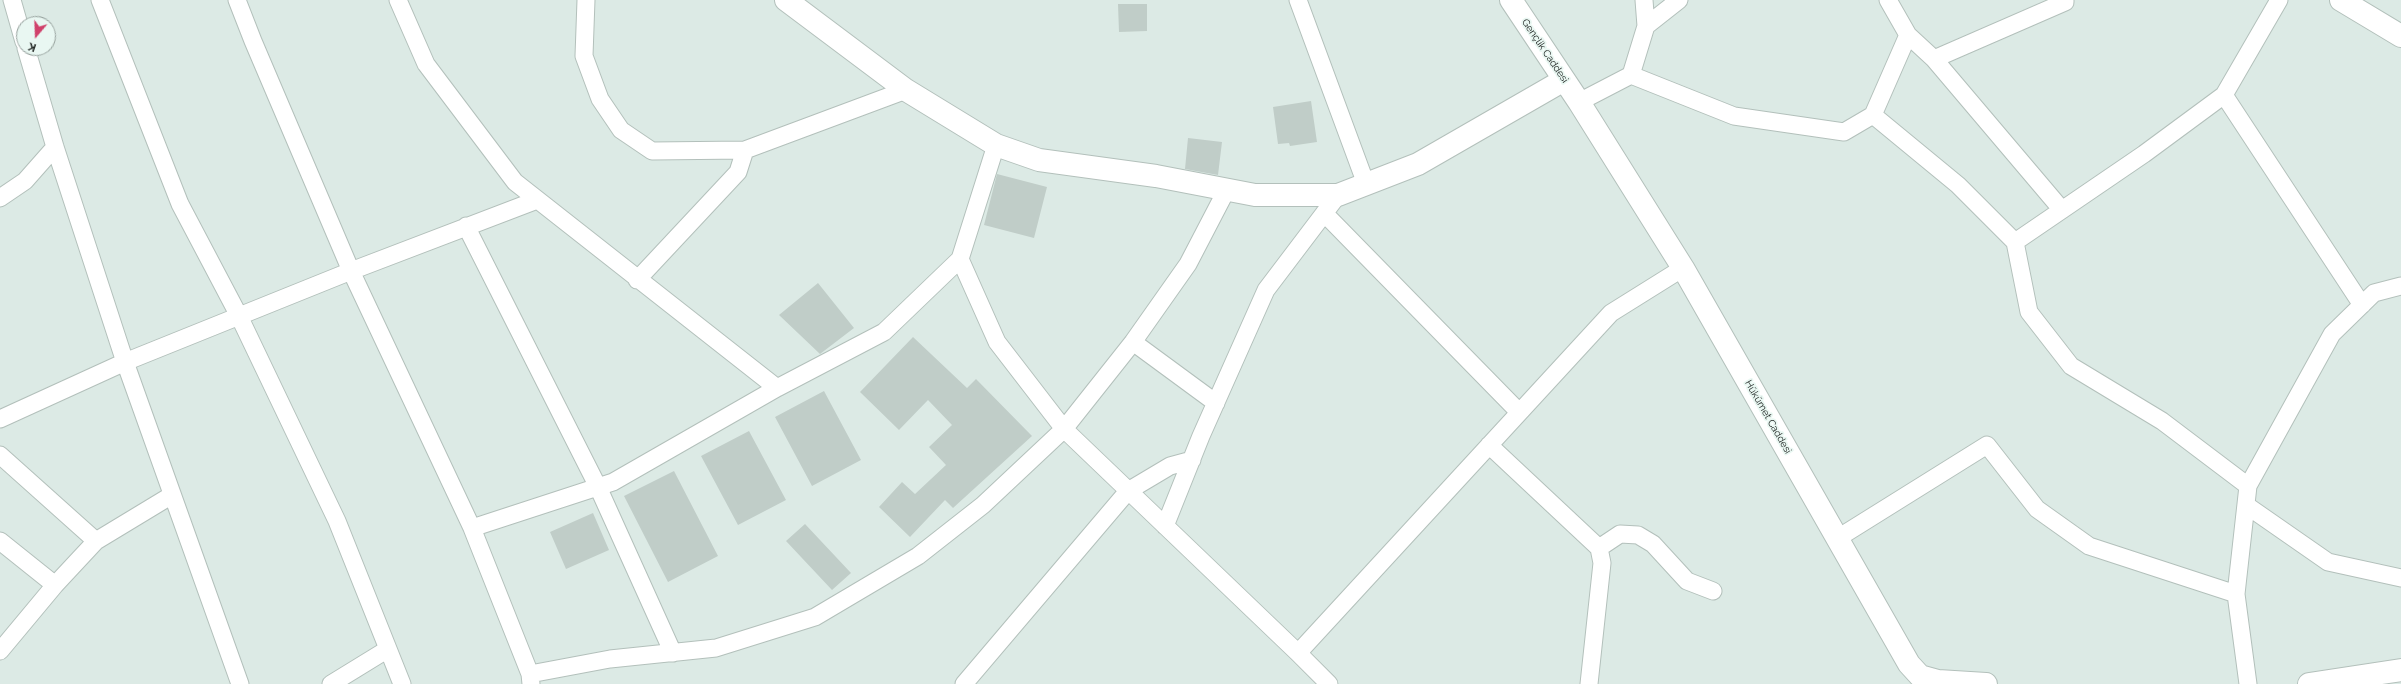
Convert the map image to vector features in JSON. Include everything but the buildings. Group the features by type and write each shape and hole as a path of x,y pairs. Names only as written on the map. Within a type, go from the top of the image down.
{"main road":[{"path":"786,0 906,90 996,145 1039,160 1156,176 1255,195 1338,195 1418,164 1564,80"},
{"name":"Gençlik Caddesi","path":"1511,0 1579,102"},
{"path":"2341,0 2401,36"},
{"name":"Hükümet Caddesi","path":"1579,102 1683,268 1919,680 1986,684"},
{"path":"2309,684 2401,670"}],"street":[{"path":"12,0 17,16"},
{"path":"100,0 180,204 239,316 337,521 402,684"},
{"path":"237,0 252,41 351,271 472,528 530,679 610,659 716,648 815,617 918,556 983,505 1064,429 1133,342 1188,264 1227,190"},
{"path":"398,0 426,64 515,182 637,280 777,388"},
{"path":"586,0 584,56 600,99 621,130 652,151 745,150 906,90"},
{"path":"1298,0 1366,184"},
{"path":"1579,102 1631,75 1646,26 1644,0"},
{"path":"1646,26 1679,0"},
{"path":"1888,0 1908,35 1934,59 2062,210"},
{"path":"1934,59 2065,2 2065,0"},
{"path":"2015,242 2144,154 2224,95 2279,0"},
{"path":"1631,75 1734,116 1844,132 1873,114 1908,35"},
{"path":"28,56 55,147 125,362 240,684"},
{"path":"2224,95 2362,305"},
{"path":"1873,114 1958,185 2015,242 2029,312 2071,366 2162,421 2248,486"},
{"path":"472,528 613,482 777,388 884,332 960,259 996,145"},
{"path":"0,198 25,181 55,147"},
{"path":"637,280 738,172 745,150"},
{"path":"1164,526 1266,290 1338,195"},
{"path":"0,419 125,362 351,271 537,200"},
{"path":"1324,213 1519,412"},
{"path":"466,226 598,487 673,653"},
{"path":"960,259 997,342 1064,429 1164,526 1298,652 1328,684"},
{"path":"1298,652 1611,314 1683,268"},
{"path":"2248,684 2236,594 2248,486 2332,334 2374,293 2401,286"},
{"path":"1133,342 1216,403"},
{"path":"1489,445 1599,548 1602,562 1589,684"},
{"path":"1838,538 1987,445 2037,509 2088,546 2236,594"},
{"path":"0,454 96,541"},
{"path":"964,684 1128,491 1170,466 1192,460"},
{"path":"0,651 55,585 96,541 172,495"},
{"path":"2246,505 2328,562 2401,578"},
{"path":"1599,548 1620,534 1638,535 1653,544 1687,581 1713,591"},
{"path":"0,541 55,585"},
{"path":"331,684 388,649"}]}
